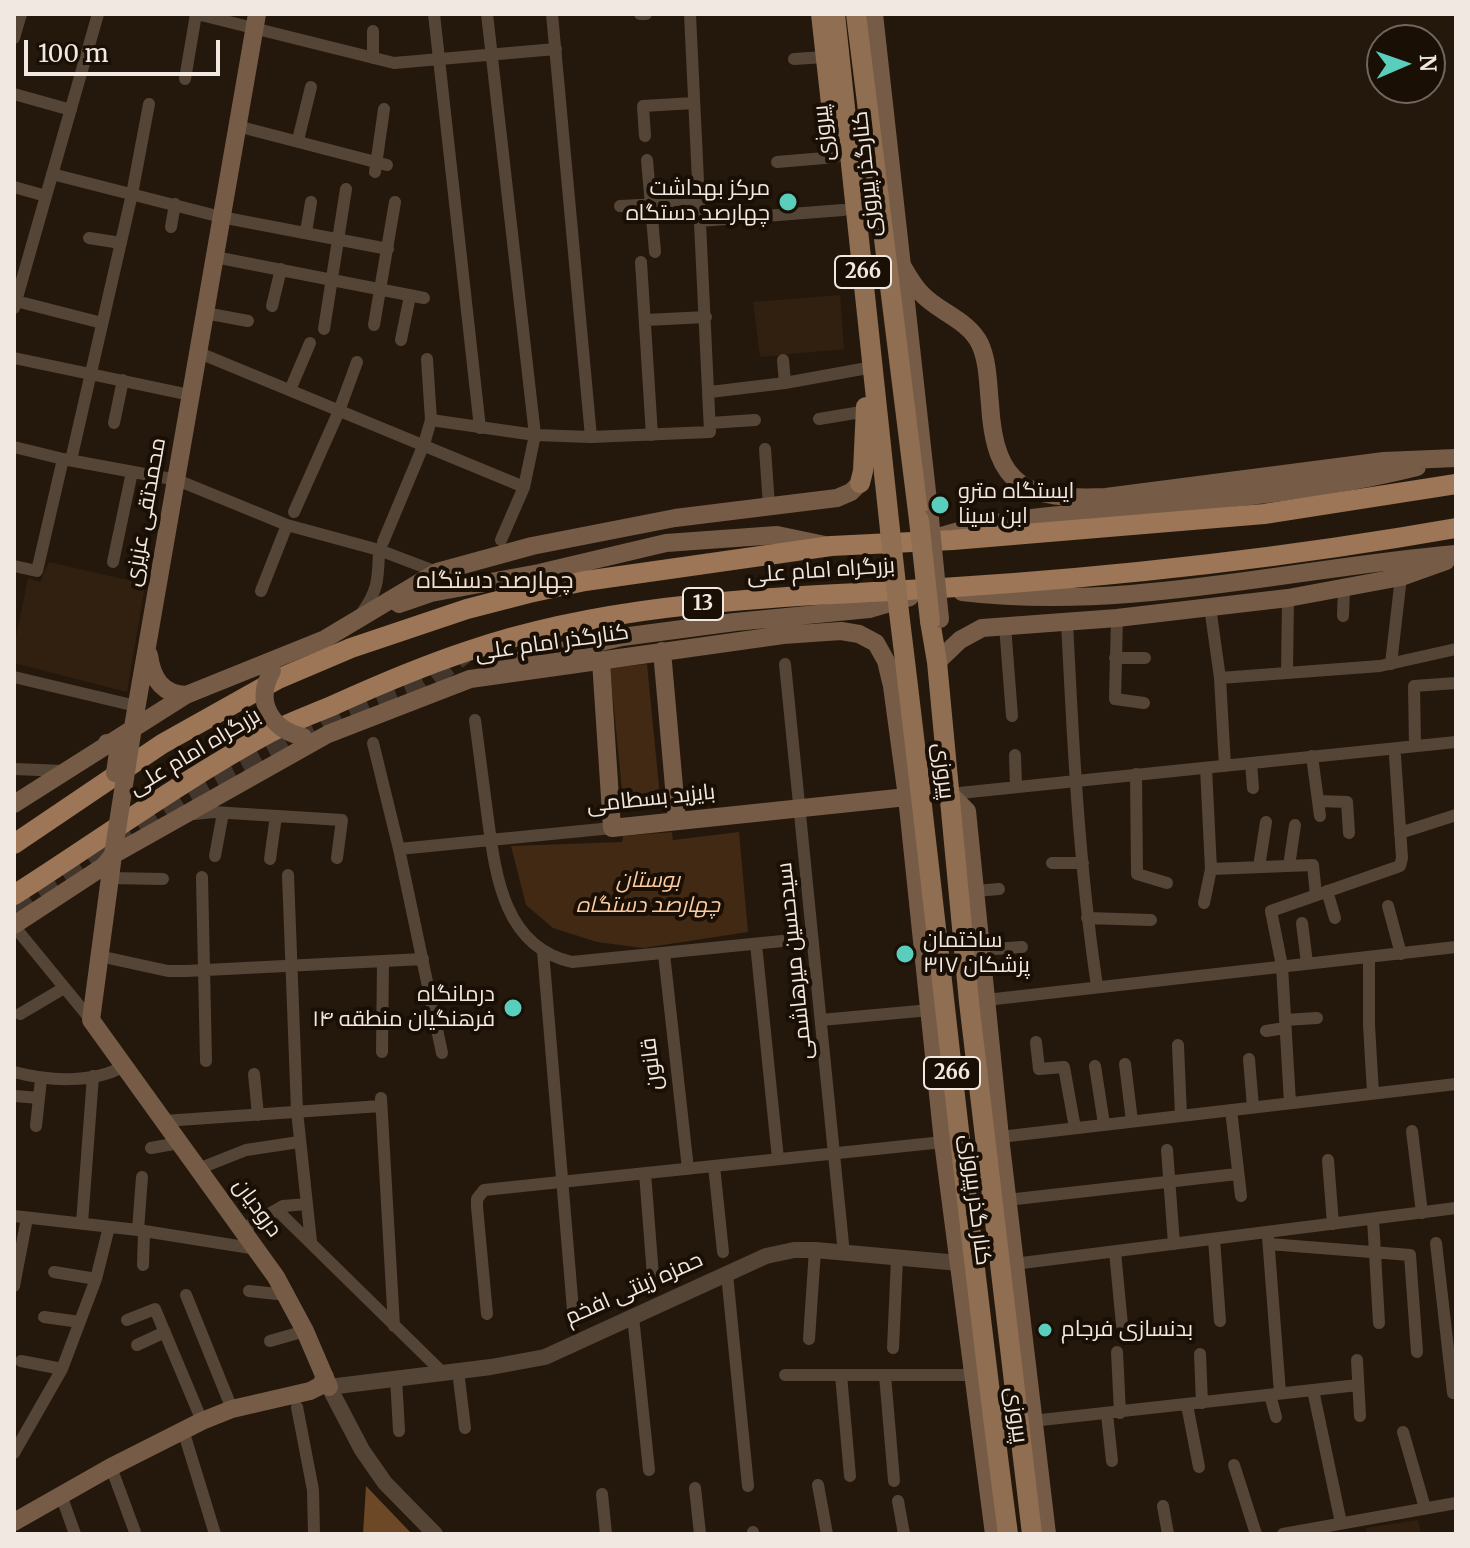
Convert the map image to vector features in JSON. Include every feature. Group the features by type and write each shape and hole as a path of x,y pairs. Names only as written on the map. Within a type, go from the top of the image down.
{"highway":[{"name":"بزرگراه امام علی","path":"14,844 195,725 278,679 351,648 467,609 585,581 831,546 1264,514 1456,484"},
{"name":"بزرگراه امام علی","path":"14,895 206,770 274,731 387,681 469,651 567,624 674,606 1267,558 1456,528"}],"main road":[{"name":"266","path":"821,14 832,58 836,157 867,411 860,483"},
{"name":"پیروزی","path":"835,14 832,58 880,436 923,880 1008,1534"},
{"name":"پیروزی","path":"856,14 888,218 933,587 950,794 978,1001 1032,1534"},
{"name":"کنارگذر پیروزی","path":"874,14 888,218 900,262 925,520"},
{"name":"محمدتقی عزیزی","path":"91,1020 136,706 256,21"},
{"path":"832,58 861,57"},
{"path":"900,262 920,293 975,335 984,356 995,447 1013,478 1044,494 1061,498 1106,497 1384,461 1456,458"},
{"path":"19,803 107,743 186,695 325,639 437,572 532,546 675,518 837,498 851,492 860,483 880,436"},
{"path":"926,541 989,523 1216,500 1352,482 1456,458"},
{"path":"925,520 935,620"},
{"path":"364,616 431,593 539,573 666,543 777,535 831,546"},
{"path":"896,584 909,578 933,587 1052,599 1266,580 1405,558 1456,556"},
{"path":"937,662 960,640 982,628 1117,618 1288,598 1401,577 1456,556"},
{"path":"470,679 508,663 578,645 687,627 869,609 933,587"},
{"name":"کنارگذر امام علی","path":"14,926 104,866 113,855 328,734 470,679 662,651 841,631 859,634 876,643 886,661 923,880"},
{"path":"147,646 150,666 158,682 172,693 186,695"},
{"path":"303,649 272,671 264,689 270,715 281,729 303,737 328,734"},
{"path":"662,651 677,821"},
{"path":"601,661 612,828"},
{"path":"107,743 116,747 118,752 113,785 122,801"},
{"name":"پیروزی","path":"950,794 967,811 981,950 978,1001"},
{"name":"بایزید بسطامی","path":"612,828 907,797"},
{"path":"14,912 98,858 113,855"},
{"name":"کنار گذر پیروزی","path":"923,880 930,1010 943,1142 994,1534"},
{"name":"درودیان","path":"91,1020 243,1229 287,1295 327,1382"},
{"name":"پیروزی","path":"1007,1265 1047,1534"},
{"name":"حمزه زینتی افخم","path":"14,1522 111,1467 202,1421 232,1409 310,1391 327,1382"}],"street":[{"path":"14,38 21,14"},
{"path":"98,14 15,305 102,323"},
{"path":"185,79 196,14 256,21 394,63 556,49"},
{"path":"434,14 480,428"},
{"path":"487,14 535,435 524,487 501,540"},
{"path":"552,14 591,437"},
{"path":"431,420 535,435 591,437 708,433 710,392 690,14"},
{"path":"373,31 373,58"},
{"path":"794,59 832,58"},
{"path":"298,140 311,87"},
{"path":"14,94 71,110"},
{"path":"645,136 643,106 694,103"},
{"path":"14,566 37,571 91,373 149,104"},
{"path":"237,126 298,140 380,166 384,109"},
{"path":"777,162 836,157"},
{"path":"647,160 655,252"},
{"path":"52,174 221,217 388,249"},
{"path":"14,187 46,196"},
{"path":"324,329 346,189"},
{"path":"306,232 311,202"},
{"path":"374,325 395,202"},
{"path":"620,206 699,202"},
{"path":"171,227 175,204"},
{"path":"700,221 843,210"},
{"path":"89,238 121,243"},
{"path":"215,257 417,297 401,340"},
{"path":"641,262 652,435"},
{"path":"272,306 281,269"},
{"path":"205,313 248,321"},
{"path":"646,320 706,317"},
{"path":"290,390 310,343"},
{"path":"197,352 524,487"},
{"path":"14,358 190,395"},
{"path":"325,639 360,615 374,596 381,546 431,420 427,359"},
{"path":"783,360 785,383"},
{"path":"294,512 357,362"},
{"path":"710,392 862,369"},
{"path":"114,423 123,380"},
{"path":"819,419 867,411"},
{"path":"710,423 755,420"},
{"path":"14,447 177,480 287,525 381,546 437,572"},
{"path":"765,449 769,506"},
{"path":"113,562 132,472"},
{"path":"261,591 287,525"},
{"path":"1391,664 1401,577"},
{"path":"1343,616 1344,588"},
{"path":"1287,673 1288,598"},
{"path":"1210,607 1220,678 1225,766"},
{"path":"1117,618 1115,699 1144,703"},
{"path":"1067,622 1075,780 1087,918 1097,986"},
{"path":"1005,626 1012,716"},
{"path":"1220,678 1391,664 1456,649"},
{"path":"1115,658 1145,658"},
{"path":"1411,659 1415,746"},
{"name":"سیدحسین میرهاشمی","path":"785,664 844,1254"},
{"path":"14,677 136,706"},
{"path":"1414,686 1456,683"},
{"path":"475,720 491,840 505,905 526,936 543,951 556,959 572,962 812,938"},
{"path":"373,743 442,1053"},
{"path":"950,794 1415,746 1455,746"},
{"path":"1015,755 1016,787"},
{"path":"1312,756 1320,816"},
{"path":"1290,1103 1282,966 1271,911 1400,866 1395,756"},
{"path":"1251,763 1253,788"},
{"path":"1204,903 1211,869 1206,768"},
{"path":"14,769 64,771"},
{"path":"1136,774 1137,874 1167,883"},
{"path":"1318,801 1347,802 1349,833"},
{"path":"182,815 223,813 342,820 337,858"},
{"path":"215,856 223,813"},
{"path":"1400,833 1456,815"},
{"path":"270,859 276,816"},
{"path":"1259,867 1266,822"},
{"path":"1289,866 1295,825"},
{"name":"بایزید بسطامی","path":"399,849 612,828"},
{"path":"1052,863 1083,863"},
{"path":"1211,869 1313,865 1321,893 1335,918"},
{"path":"288,875 297,1111 311,1242"},
{"path":"202,877 206,1061"},
{"path":"110,878 163,879"},
{"path":"975,891 999,889"},
{"path":"1388,906 1401,954"},
{"path":"1087,918 1151,920"},
{"path":"1302,923 1307,963"},
{"name":"درودیان","path":"14,926 91,1020"},
{"path":"756,944 778,1159"},
{"path":"981,950 1022,947"},
{"path":"978,1001 1456,947"},
{"path":"543,951 574,1322"},
{"name":"قانون","path":"664,954 688,1169"},
{"path":"99,956 168,971 423,959"},
{"path":"1369,958 1373,1093"},
{"path":"382,1052 383,962"},
{"path":"20,1014 64,988"},
{"path":"821,1020 930,1010"},
{"path":"1266,1031 1317,1018"},
{"path":"1036,1042 1039,1069 1064,1067 1075,1128"},
{"path":"1178,1045 1181,1116"},
{"path":"1249,1059 1253,1107"},
{"path":"1125,1064 1132,1121"},
{"path":"14,1072 41,1079 93,1076 115,1072 124,1066"},
{"path":"1095,1066 1104,1124"},
{"path":"254,1074 258,1115"},
{"path":"82,1223 93,1076"},
{"path":"36,1126 41,1079"},
{"path":"992,1137 1456,1084"},
{"path":"15,1096 39,1098"},
{"path":"164,1121 381,1102 394,1326"},
{"path":"1231,1110 1241,1196"},
{"path":"1412,1131 1422,1213"},
{"path":"198,1169 246,1150 299,1142"},
{"path":"487,1314 477,1207 477,1199 484,1190 943,1142"},
{"path":"151,1148 179,1143"},
{"path":"1167,1150 1174,1244"},
{"path":"1328,1160 1333,1224"},
{"path":"714,1166 723,1252"},
{"path":"645,1173 654,1289"},
{"path":"1000,1200 1237,1174"},
{"path":"142,1177 143,1265"},
{"path":"243,1229 289,1204 307,1204"},
{"path":"1268,1238 1333,1224 1456,1208"},
{"path":"277,1210 394,1326 450,1372 465,1428"},
{"path":"14,1286 20,1217 257,1249"},
{"path":"1373,1219 1379,1323"},
{"path":"14,1453 62,1369 96,1279 109,1227"},
{"path":"1268,1238 1276,1417"},
{"path":"1007,1265 1214,1239 1268,1238 1410,1255 1417,1352"},
{"path":"1214,1239 1220,1321"},
{"path":"1436,1243 1450,1310 1453,1393"},
{"name":"حمزه زینتی افخم","path":"327,1382 450,1372 545,1357 766,1256 794,1250 959,1263"},
{"path":"809,1339 815,1250"},
{"path":"1115,1252 1122,1325"},
{"path":"893,1348 897,1259"},
{"path":"54,1272 96,1279"},
{"path":"727,1274 748,1486"},
{"path":"249,1291 287,1295"},
{"path":"186,1295 232,1409"},
{"path":"127,1320 155,1309 202,1421"},
{"path":"633,1316 649,1470"},
{"path":"44,1317 80,1322"},
{"path":"270,1341 305,1331"},
{"path":"137,1345 165,1332"},
{"path":"1112,1461 1117,1352"},
{"path":"1200,1354 1202,1403"},
{"path":"1357,1360 1360,1416"},
{"path":"21,1361 62,1369"},
{"path":"785,1375 971,1375"},
{"path":"841,1375 850,1476"},
{"path":"885,1375 894,1481"},
{"path":"396,1378 399,1431"},
{"name":"درودیان","path":"327,1382 362,1450 385,1483 435,1534"},
{"path":"1032,1421 1358,1385"},
{"path":"1313,1390 1341,1523"},
{"path":"1187,1405 1199,1467"},
{"path":"297,1407 313,1490 314,1534"},
{"path":"183,1430 215,1534"},
{"path":"1403,1432 1425,1508"},
{"path":"1234,1465 1256,1534"},
{"path":"111,1467 135,1532"},
{"path":"818,1485 827,1534"},
{"path":"695,1488 700,1534"},
{"path":"602,1494 606,1534"},
{"path":"61,1495 75,1534"},
{"path":"898,1501 904,1534"},
{"path":"1283,1534 1456,1503"},
{"path":"1163,1506 1168,1534"}],"shaded area":[{"path":"840,295 844,349 760,357 753,302"},
{"path":"49,562 145,584 127,692 14,663 14,646 28,578 40,582"},
{"path":"366,1486 412,1534 363,1534"},
{"path":"1418,1520 1421,1534 1367,1534 1366,1528"}],"green space":[{"path":"647,664 661,807 624,811 610,668"},
{"name":"بوستان چهارصد دستگاه","path":"672,832 673,840 739,832 748,932 643,948 597,942 553,928 526,905 511,846 622,842 623,836"}],"tunnel":[{"path":"14,910 186,798 342,716 424,684 464,654"}],"place":[{"name":"مرکز بهداشت چهارصد دستگاه","path":"788,202"},
{"name":"ایستگاه مترو ابن سینا","path":"940,505"},
{"name":"ساختمان پزشکان ۳۱۷","path":"905,954"},
{"name":"درمانگاه فرهنگیان منطقه ۱۴","path":"513,1008"},
{"name":"بدنسازی فرجام","path":"1045,1330"}],"district":[{"name":"چهارصد دستگاه","path":"495,581"}]}
